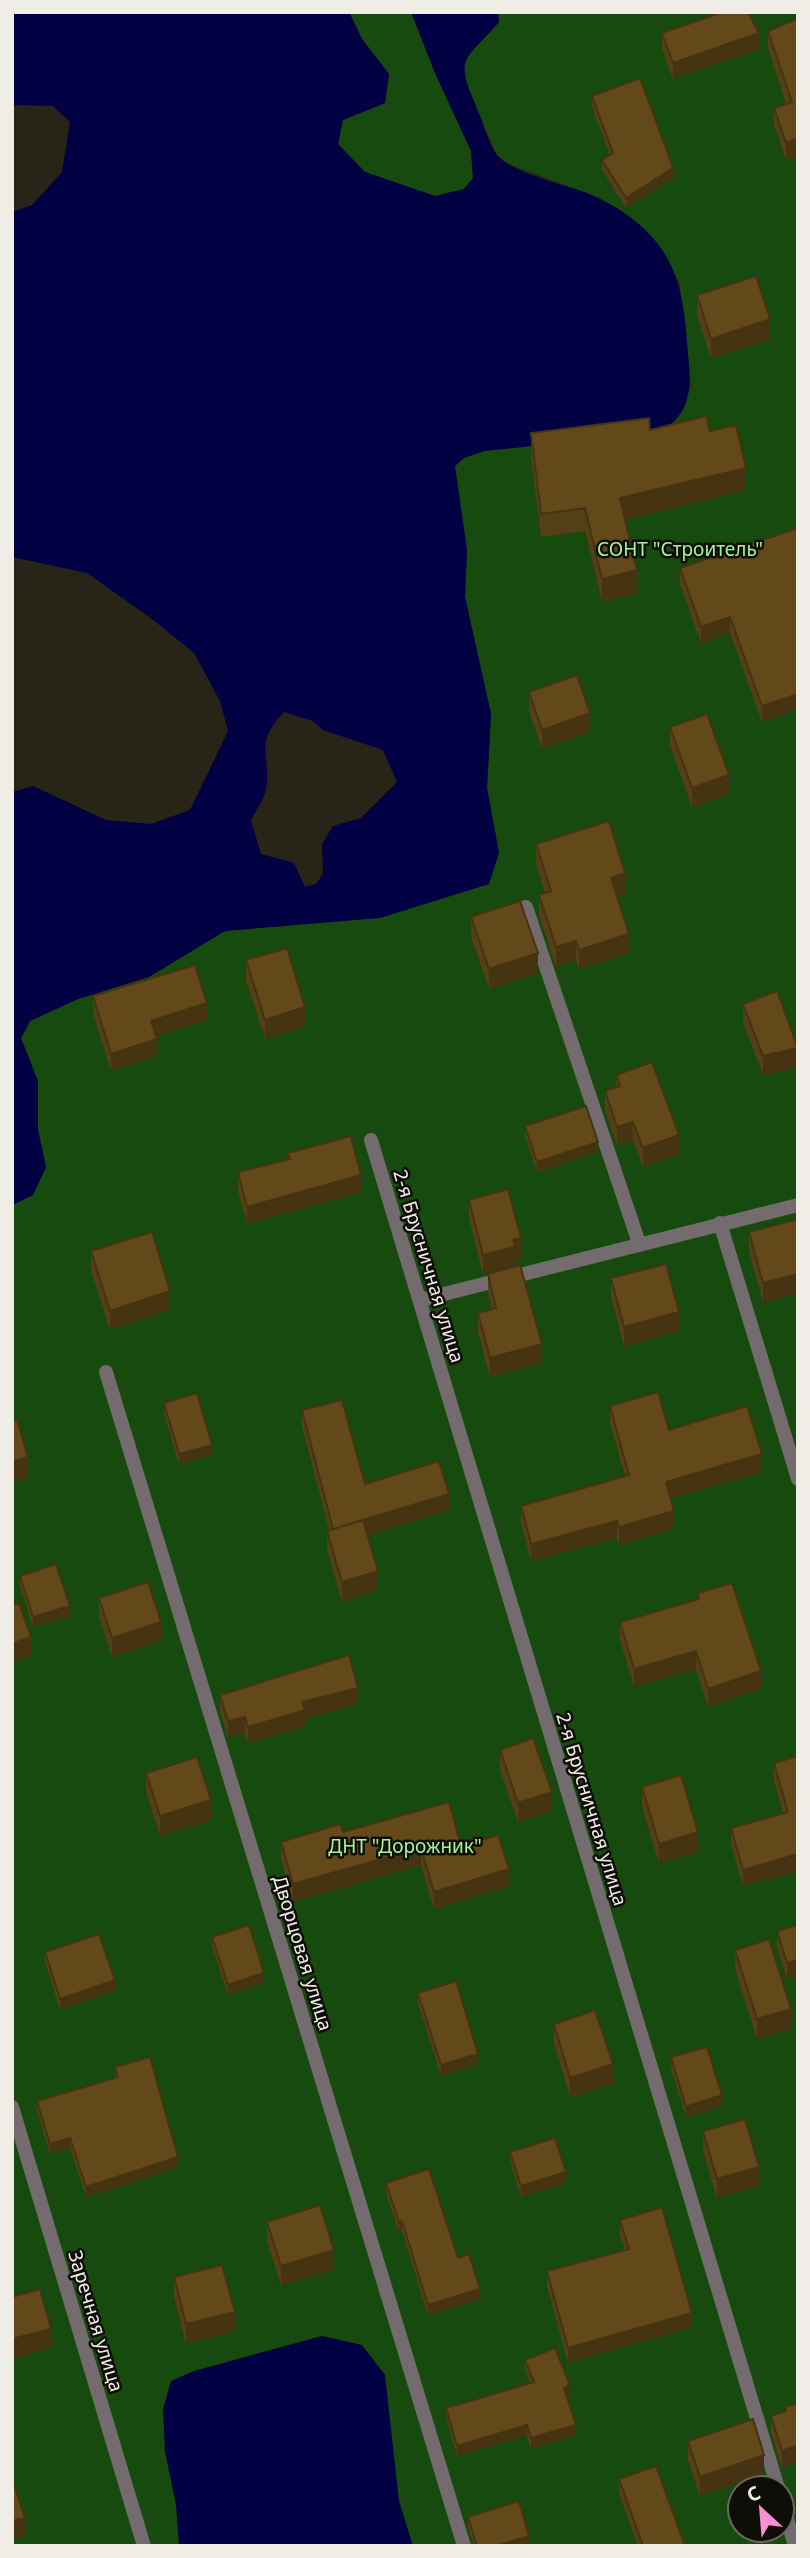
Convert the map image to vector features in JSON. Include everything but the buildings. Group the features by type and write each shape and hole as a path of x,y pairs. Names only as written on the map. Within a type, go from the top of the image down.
{"street":[{"path":"526,907 639,1243"},
{"name":"2-я Брусничная улица","path":"371,1140 774,2474"},
{"path":"420,1300 798,1205"},
{"path":"720,1223 798,1479"},
{"name":"Дворцовая улица","path":"106,1372 464,2546"},
{"name":"Заречная улица","path":"12,2107 144,2546"}],"green space":[{"path":"349,12 411,12 435,73 471,151 473,178 464,189 435,196 365,172 338,144 343,120 385,103 389,74 362,39"},
{"name":"ДНТ \"Дорожник\"","path":"498,12 798,12 798,2546 12,2546 12,1205 33,1195 46,1167 38,1130 38,1081 21,1038 30,1021 78,999 149,977 225,931 309,922 431,901 489,884 499,853 487,788 491,714 465,596 467,550 455,466 464,458 484,451 656,433 691,387 679,281 590,194 511,165 497,156 462,74 468,53 499,22"}],"shaded area":[{"path":"12,12 349,12 362,39 389,74 385,103 343,120 338,144 365,172 435,196 464,189 473,178 471,151 435,73 411,12 498,12 499,22 470,54 465,69 471,93 494,150 514,167 608,203 651,235 666,256 678,285 690,375 688,396 680,414 666,428 656,433 484,451 464,458 455,466 467,550 465,597 491,714 487,788 499,853 489,884 380,918 225,931 149,977 78,999 30,1021 21,1038 38,1081 38,1130 46,1167 33,1195 12,1205 12,792 33,786 106,820 151,824 190,810 228,731 220,701 194,653 152,619 87,573 12,557 12,212 32,205 62,172 70,122 53,106 12,105","holes":["284,712 313,721 323,730 383,750 397,782 361,818 333,826 322,844 323,874 316,884 305,887 294,863 261,854 251,820 266,790 266,742 274,723"]},
{"path":"322,2336 362,2345 385,2375 399,2501 413,2546 179,2546 176,2505 165,2452 163,2409 171,2381 194,2371"}],"park label":[{"name":"СОНТ \"Строитель\"","path":"680,549"}]}
